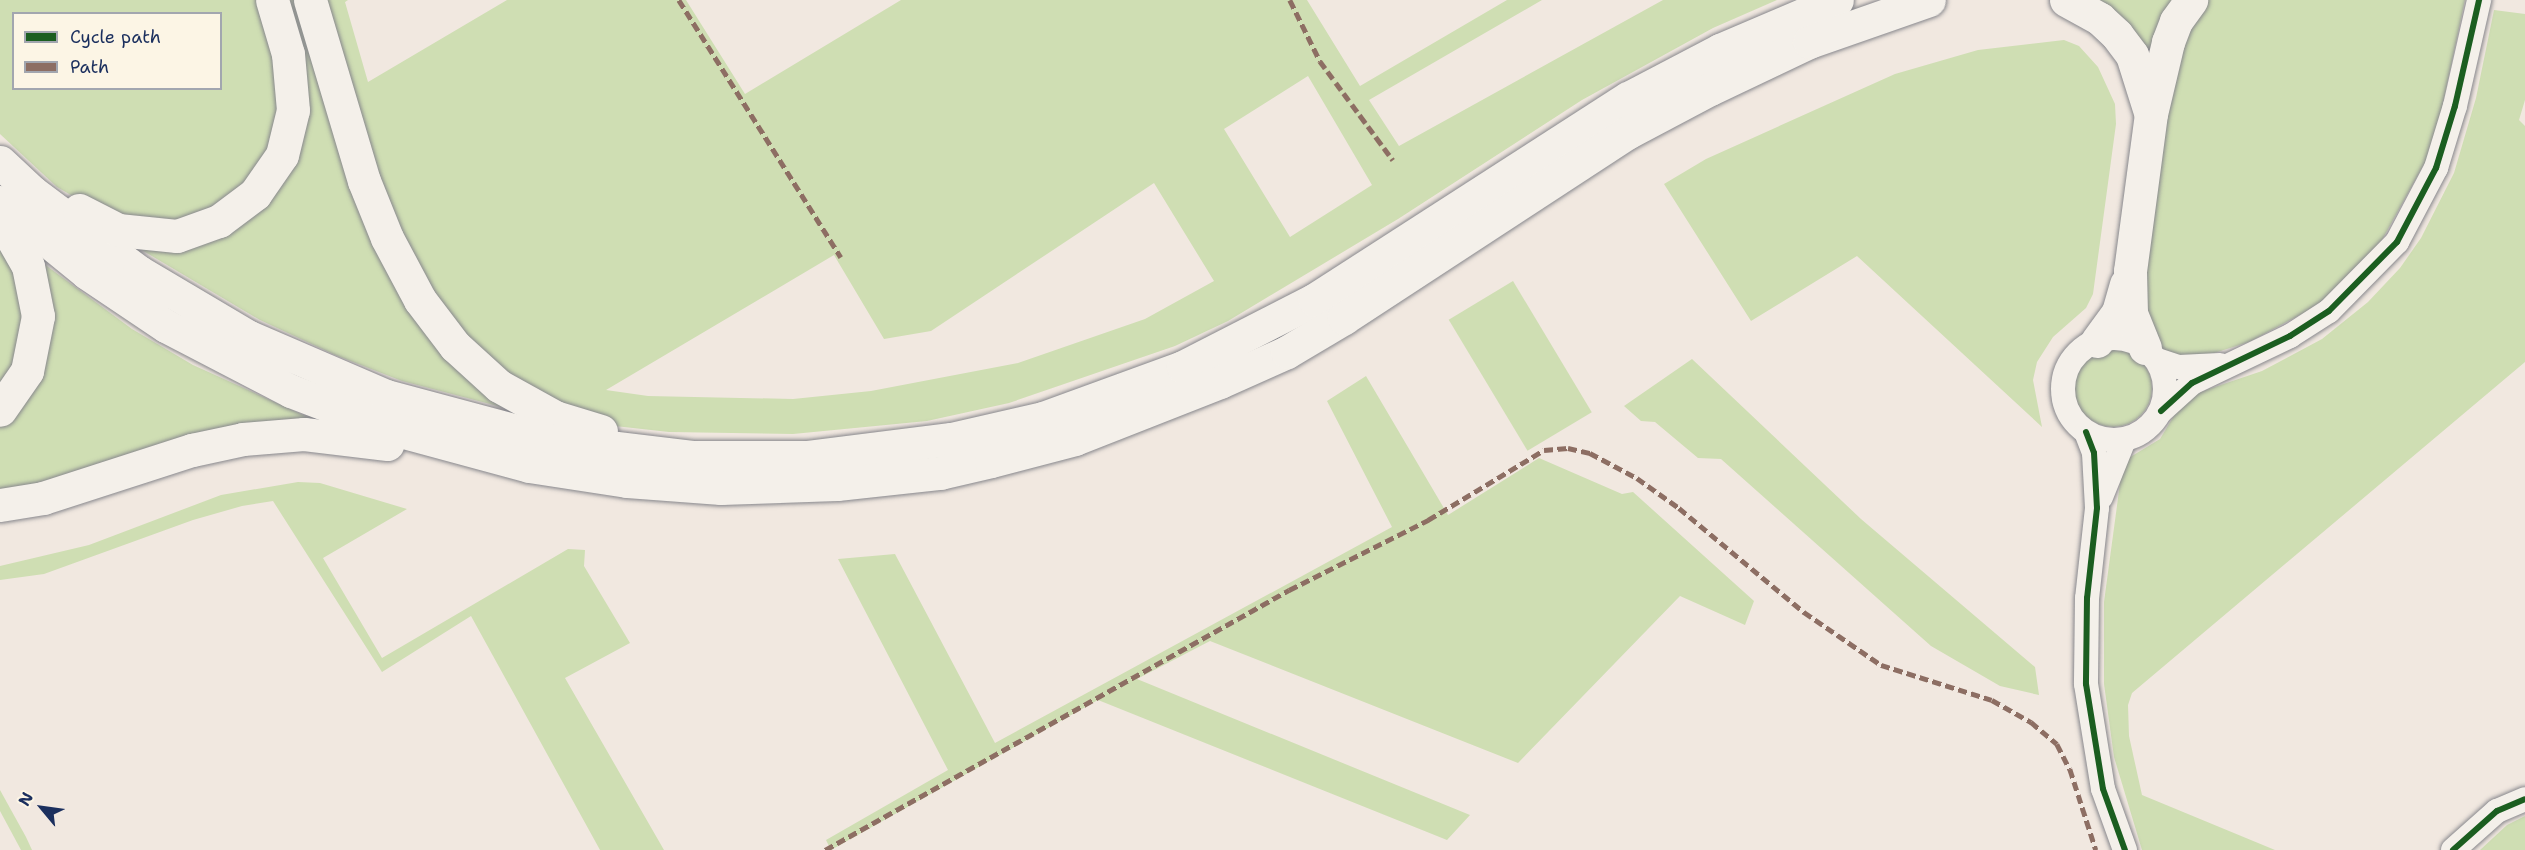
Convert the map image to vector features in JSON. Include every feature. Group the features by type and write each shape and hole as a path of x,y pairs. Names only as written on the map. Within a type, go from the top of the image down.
{"highway":[{"path":"0,155 31,171 86,215 118,230 177,236 219,221 247,201 271,175 291,130 292,79 272,0"},
{"path":"310,0 364,181 387,238 420,300 455,346 499,386 529,405 581,427 727,446 758,459"},
{"path":"0,202 47,243 129,303 207,349 291,391 431,442 569,473 709,487 837,484 940,473 1075,439 1145,414 1287,352 1627,134 1710,89 1809,42 1929,0"},
{"path":"2066,0 2100,19 2117,35 2132,55 2151,114"},
{"path":"2097,341 2118,312 2130,271 2151,114 2168,42 2176,21 2191,0"},
{"path":"0,162 32,192 139,272 249,337 350,382 442,414 550,440 649,453 758,459 853,453 951,439 1043,418 1183,367 1314,300 1628,98 1720,50 1832,1"},
{"path":"0,217 28,266 38,316 27,370 0,410"},
{"path":"2130,271 2131,313 2151,354"},
{"path":"0,505 43,498 200,448 276,435 369,440 529,480 569,473"}],"street":[{"path":"2086,432 2111,441 2124,440 2139,434 2192,383 2290,336 2329,311 2397,242 2436,168 2479,0"},
{"path":"2125,850 2103,789 2086,684 2087,598 2097,508 2094,453 2086,432 2066,407 2065,375 2072,360 2097,341 2122,339 2179,367 2228,364"},
{"path":"2151,354 2164,376 2166,394 2161,411"},
{"path":"2097,508 2114,458 2124,440"},
{"path":"2453,850 2497,811 2525,799"}],"green space":[{"path":"0,0 263,0 280,59 278,139 232,203 158,227 76,198 57,187 0,134"},
{"path":"283,0 299,0 366,218 521,412 402,381 335,355 260,320 135,246 280,178"},
{"path":"320,0 348,0 345,2 368,82 507,0 686,0 745,94 901,0 1307,0 1360,86 1507,0 1542,0 1369,100 1399,146 1663,0 1777,0 1713,28 1582,100 1398,219 1228,321 1175,346 1009,403 927,421 793,434 669,432 615,426 523,391 465,344 395,235","holes":["1308,76 1372,185 1290,237 1224,129","1154,183 1214,281 1145,319 1018,363 871,391 793,399 648,396 606,390 834,255 884,339 931,331"]},
{"path":"2092,0 2175,0 2150,70"},
{"path":"2202,0 2465,0 2440,118 2428,157 2382,240 2335,291 2311,309 2249,342 2192,360 2160,349 2140,301 2173,58"},
{"path":"2494,10 2525,14 2525,100 2519,120 2525,126 2525,362 2132,693 2128,705 2129,736 2142,795 2275,850 2142,850 2114,757 2104,684 2104,602 2121,476 2127,459 2160,439 2181,404 2197,393 2262,371 2322,339 2368,302 2400,268 2421,238 2454,173 2476,98"},
{"path":"2064,40 2079,46 2098,67 2115,104 2116,124 2093,294 2086,308 2053,337 2037,362 2033,380 2042,427 1857,256 1751,321 1664,184 1706,159 1895,74 1978,50"},
{"path":"0,235 13,252 28,322 0,396"},
{"path":"36,258 132,329 193,365 321,423 0,494 0,423"},
{"path":"1513,281 1592,412 1528,451 1449,320"},
{"path":"2113,349 2128,352 2140,361 2149,373 2152,388 2149,403 2140,415 2128,424 2113,427 2098,424 2086,415 2077,403 2074,388 2077,373 2086,361 2098,352"},
{"path":"1692,359 1861,519 2035,667 2039,695 2000,686 1931,646 1721,459 1698,458 1655,422 1641,421 1624,406"},
{"path":"1366,376 1448,515 1539,458 1622,494 1633,492 1754,601 1745,625 1680,596 1518,763 1210,641 1137,679 1470,815 1447,840 1098,700 831,850 826,840 948,770 838,559 895,554 995,743 1392,527 1327,401"},
{"path":"298,482 320,483 407,509 323,558 382,658 568,549 585,550 584,566 630,643 565,678 664,850 600,850 471,616 382,672 273,501 242,506 193,520 44,574 0,580 0,566 89,545 221,495"},
{"path":"0,790 32,850 21,850 0,811"},
{"path":"2525,816 2525,850 2480,850 2507,825"}],"marked path":[{"path":"679,0 841,257"},
{"path":"1290,0 1320,61 1393,160"},
{"path":"825,850 1289,590 1428,520 1544,450 1568,448 1590,453 1637,478 1679,508 1804,612 1881,665 1992,700 2031,722 2057,744 2070,769 2096,850"}],"cycle path":[{"path":"2161,411 2192,383 2290,336 2329,311 2397,242 2436,168 2455,106 2479,0"},
{"path":"2086,432 2094,453 2097,508 2087,598 2086,684 2103,789 2125,850"},
{"path":"2453,850 2497,811 2525,799"}]}
